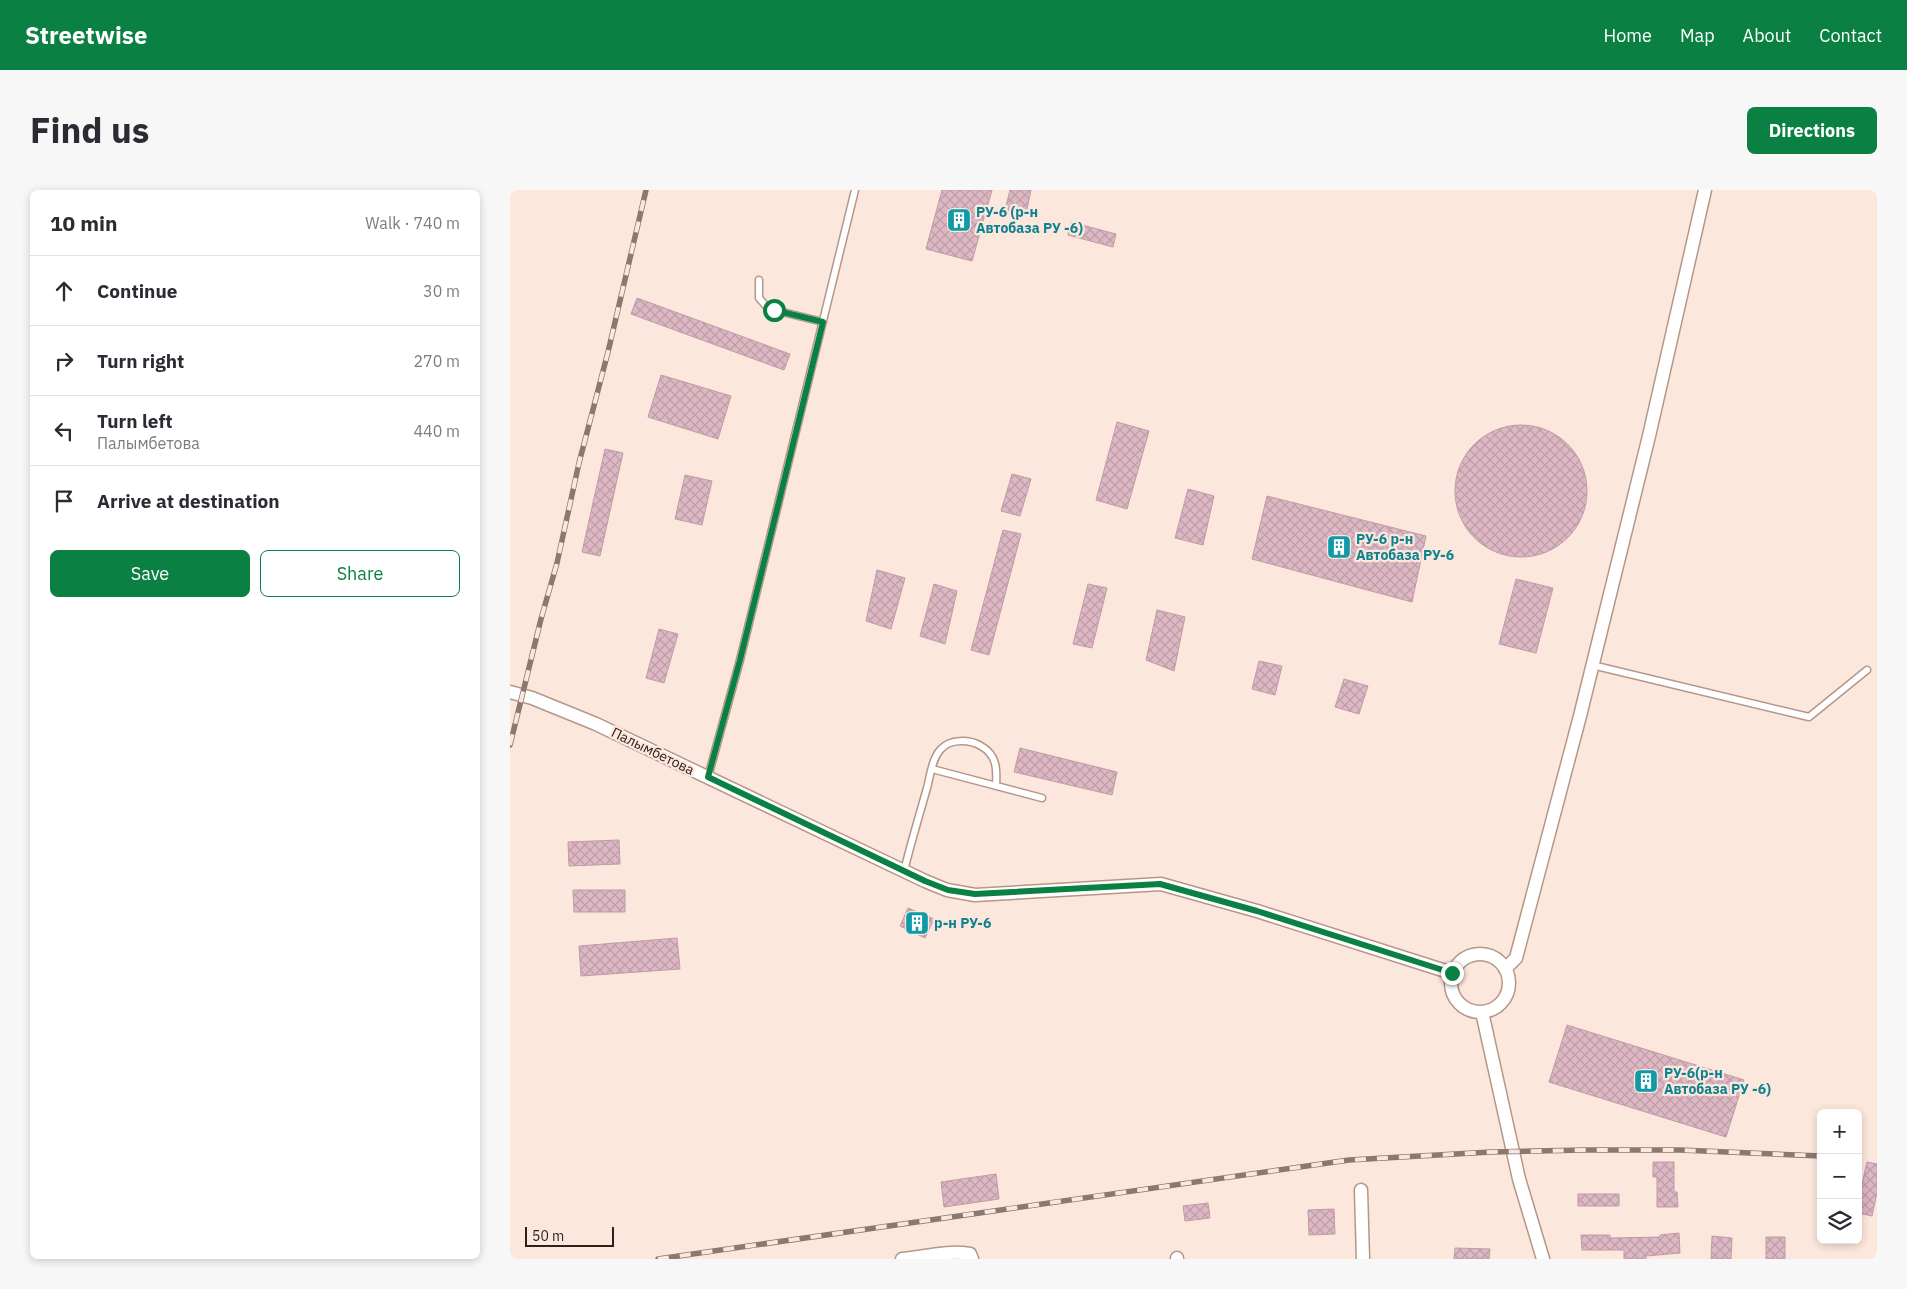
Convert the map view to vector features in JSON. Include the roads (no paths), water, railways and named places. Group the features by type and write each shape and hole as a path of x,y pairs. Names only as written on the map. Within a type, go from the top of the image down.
{"street":[{"path":"1505,969 1516,958 1592,665 1649,436 1705,190"},
{"name":"Палымбетова","path":"510,692 532,698 596,724 904,871 948,890 975,894 1160,884 1257,911 1452,973"},
{"path":"1482,954 1491,956 1505,969 1508,978 1508,988 1505,997 1491,1010 1482,1012 1472,1011 1463,1007 1456,1000 1450,983 1452,973 1464,959 1472,955 1482,954"},
{"path":"1482,1012 1519,1180 1544,1259"},
{"path":"1361,1190 1363,1259"},
{"path":"902,1259 945,1252 961,1252 970,1254 972,1259"}],"lane":[{"path":"708,777 743,651 855,190"},
{"path":"759,280 759,298 768,307 823,322"},
{"path":"1592,665 1809,718 1867,670"},
{"path":"904,871 939,750 947,743 957,741 979,745 989,752 994,759 997,768 996,786"},
{"path":"932,769 1042,798"}],"railway":[{"path":"510,745 557,563 579,463 608,352 646,190"},
{"path":"658,1259 1349,1160 1491,1152 1584,1150 1680,1150 1817,1156"}],"place":[{"name":"РУ-6 (р-н Автобаза РУ -6)","path":"959,220"},
{"name":"РУ-6 р-н Автобаза РУ-6","path":"1339,547"},
{"name":"р-н РУ-6","path":"917,923"},
{"name":"РУ-6(р-н Автобаза РУ -6)","path":"1646,1081"}]}
